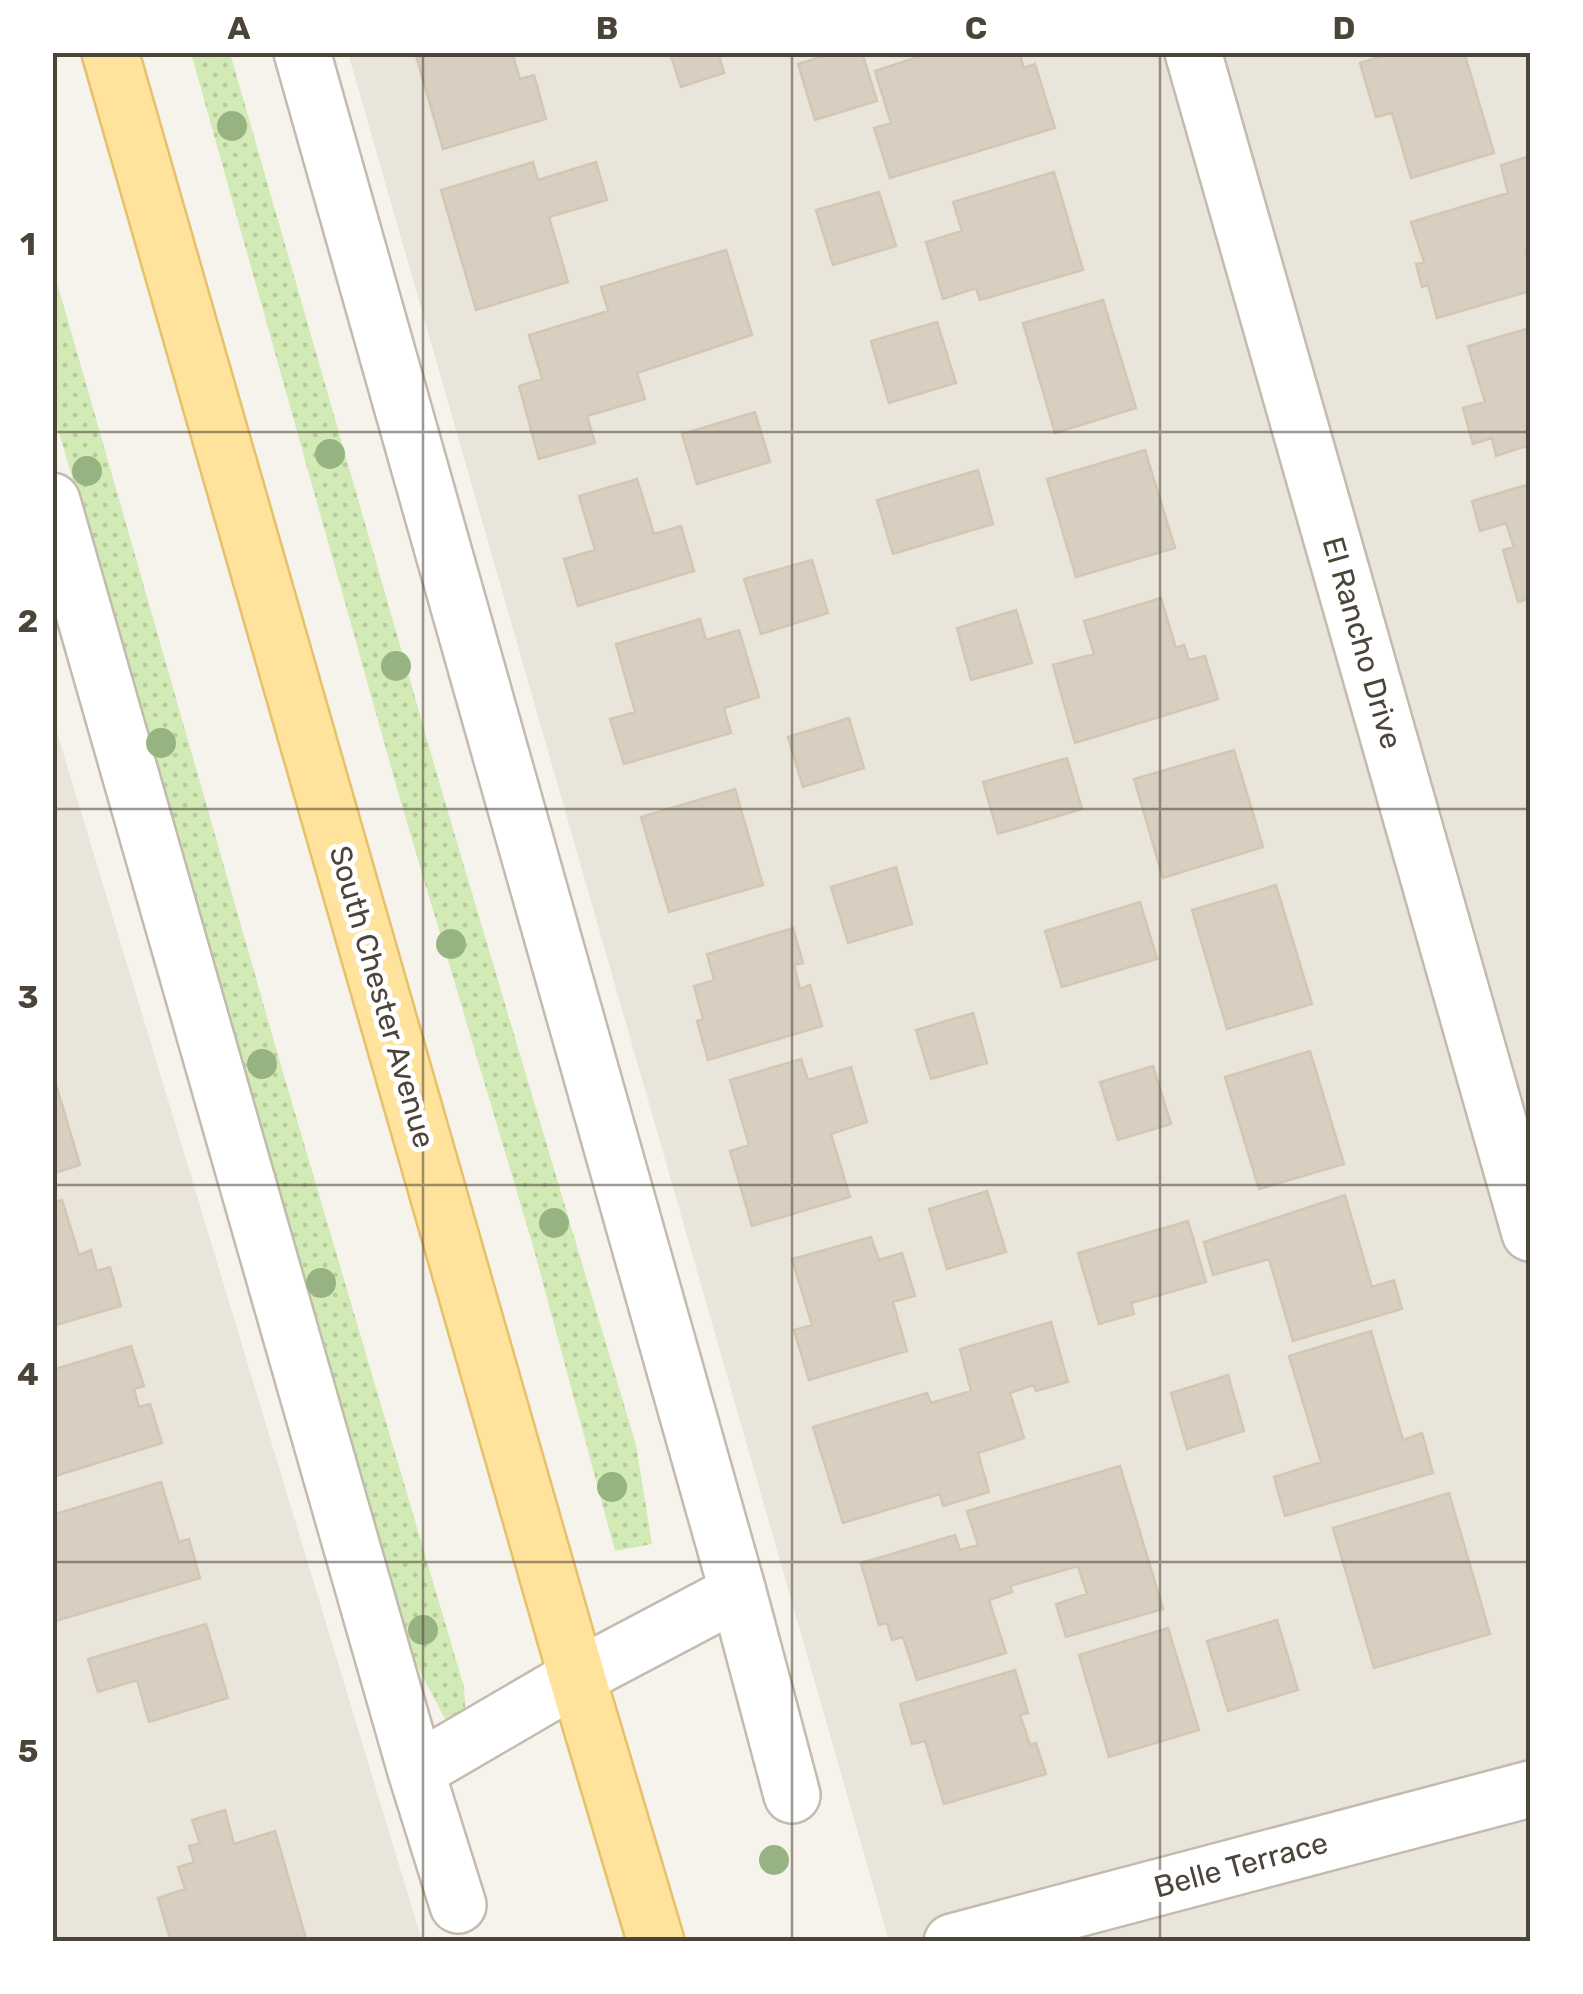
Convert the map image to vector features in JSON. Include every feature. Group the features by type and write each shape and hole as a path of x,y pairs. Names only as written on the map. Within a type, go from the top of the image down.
{"main road":[{"name":"South Chester Avenue","path":"110,52 656,1942"}],"street":[{"path":"302,52 792,1795"},
{"name":"El Rancho Drive","path":"1193,52 1530,1233"},
{"path":"52,501 416,1771 458,1905"},
{"path":"416,1771 577,1678 738,1592"},
{"name":"Belle Terrace","path":"952,1942 1530,1789"}],"shaded area":[{"path":"348,53 1530,53 1530,1941 889,1941"},
{"path":"53,719 422,1941 53,1941"}],"green space":[{"path":"191,53 230,53 445,802 636,1445 652,1544 615,1551 533,1246 400,799"},
{"path":"52,265 464,1687 467,1735 455,1738 401,1635 236,1037 53,412"}],"building":[{"path":"415,52 512,52 520,79 534,75 546,119 443,149"},
{"path":"682,52 718,52 724,73 681,87 671,56"},
{"path":"837,52 862,52 877,101 815,120 798,64"},
{"path":"933,52 1019,52 1024,68 1035,64 1055,128 890,178 874,128 891,123 875,71"},
{"path":"1394,52 1464,52 1494,153 1411,178 1392,113 1376,117 1360,63"},
{"path":"1530,156 1530,249 1526,250 1530,291 1437,318 1428,285 1422,287 1416,264 1424,262 1411,222 1508,193 1501,165"},
{"path":"533,162 538,180 596,162 607,200 549,217 568,282 476,310 441,190"},
{"path":"1054,172 1083,270 980,300 976,288 943,299 926,242 962,231 953,202"},
{"path":"879,192 896,246 833,265 816,210"},
{"path":"726,250 752,335 637,373 645,399 587,416 595,443 539,459 519,386 542,379 529,335 608,311 601,287"},
{"path":"1103,300 1136,408 1055,433 1023,323"},
{"path":"937,322 956,383 889,403 871,341"},
{"path":"1530,328 1530,445 1496,456 1492,438 1473,444 1463,408 1485,402 1468,346"},
{"path":"755,412 770,462 697,484 682,434"},
{"path":"1145,450 1175,548 1076,577 1047,479"},
{"path":"978,470 993,524 893,554 877,500"},
{"path":"637,479 654,534 681,526 694,571 578,606 564,559 595,550 579,496"},
{"path":"1530,484 1530,598 1518,602 1503,550 1514,547 1506,523 1480,531 1472,501"},
{"path":"812,560 828,613 761,634 744,579"},
{"path":"1161,598 1176,648 1184,645 1189,660 1205,656 1218,699 1075,743 1053,665 1094,654 1084,621"},
{"path":"1016,610 1032,663 971,680 957,628"},
{"path":"700,619 706,640 739,630 759,697 724,708 731,733 624,764 610,719 635,712 616,644"},
{"path":"849,718 864,768 803,787 788,737"},
{"path":"1234,750 1263,847 1163,878 1134,779"},
{"path":"1067,758 1082,809 998,834 983,782"},
{"path":"735,789 763,885 669,912 641,817"},
{"path":"896,867 912,924 848,943 831,887"},
{"path":"1276,885 1312,1004 1227,1029 1192,910"},
{"path":"1140,902 1157,959 1062,987 1045,931"},
{"path":"793,928 803,963 794,965 800,989 810,985 822,1026 708,1060 697,1021 703,1019 694,986 714,980 707,954"},
{"path":"973,1013 987,1063 931,1079 916,1030"},
{"path":"1310,1051 1344,1164 1259,1189 1225,1077"},
{"path":"801,1059 808,1080 851,1067 867,1122 831,1134 850,1197 752,1226 730,1151 749,1145 730,1080"},
{"path":"1153,1066 1171,1124 1118,1140 1100,1082"},
{"path":"52,1071 80,1165 52,1174"},
{"path":"987,1191 1006,1252 947,1269 929,1209"},
{"path":"1345,1195 1372,1287 1394,1280 1402,1309 1293,1341 1269,1259 1213,1275 1204,1242"},
{"path":"62,1200 79,1255 91,1250 97,1271 110,1267 121,1306 52,1326 52,1203"},
{"path":"1188,1221 1206,1282 1131,1303 1134,1314 1099,1324 1078,1253"},
{"path":"871,1237 879,1260 902,1253 915,1296 893,1302 907,1351 809,1380 794,1330 812,1325 792,1259"},
{"path":"1051,1322 1068,1382 1036,1391 1033,1385 1010,1393 1024,1438 978,1453 989,1492 943,1506 940,1494 843,1523 813,1427 927,1393 931,1403 971,1391 960,1349"},
{"path":"1371,1331 1403,1440 1422,1433 1433,1473 1285,1516 1274,1477 1321,1462 1289,1356"},
{"path":"131,1346 144,1386 134,1389 139,1407 150,1404 162,1443 52,1477 52,1370"},
{"path":"1228,1375 1244,1431 1187,1449 1171,1393"},
{"path":"1120,1466 1163,1609 1066,1637 1056,1604 1087,1594 1078,1566 1010,1586 1012,1592 989,1600 1006,1653 917,1680 903,1637 892,1640 887,1623 879,1625 861,1563 955,1535 960,1550 978,1545 967,1511"},
{"path":"161,1482 179,1542 189,1539 200,1578 52,1622 52,1533 57,1532 52,1515"},
{"path":"1449,1493 1490,1634 1374,1668 1333,1528"},
{"path":"1277,1620 1298,1690 1228,1711 1207,1641"},
{"path":"206,1624 228,1698 149,1722 137,1680 98,1692 88,1659"},
{"path":"1168,1628 1199,1730 1109,1757 1079,1655"},
{"path":"1015,1670 1028,1713 1020,1715 1030,1745 1036,1743 1046,1774 944,1804 925,1741 912,1744 900,1704"},
{"path":"225,1810 234,1844 275,1831 307,1942 171,1942 158,1898 185,1889 178,1867 194,1862 189,1846 200,1843 192,1820"}]}
